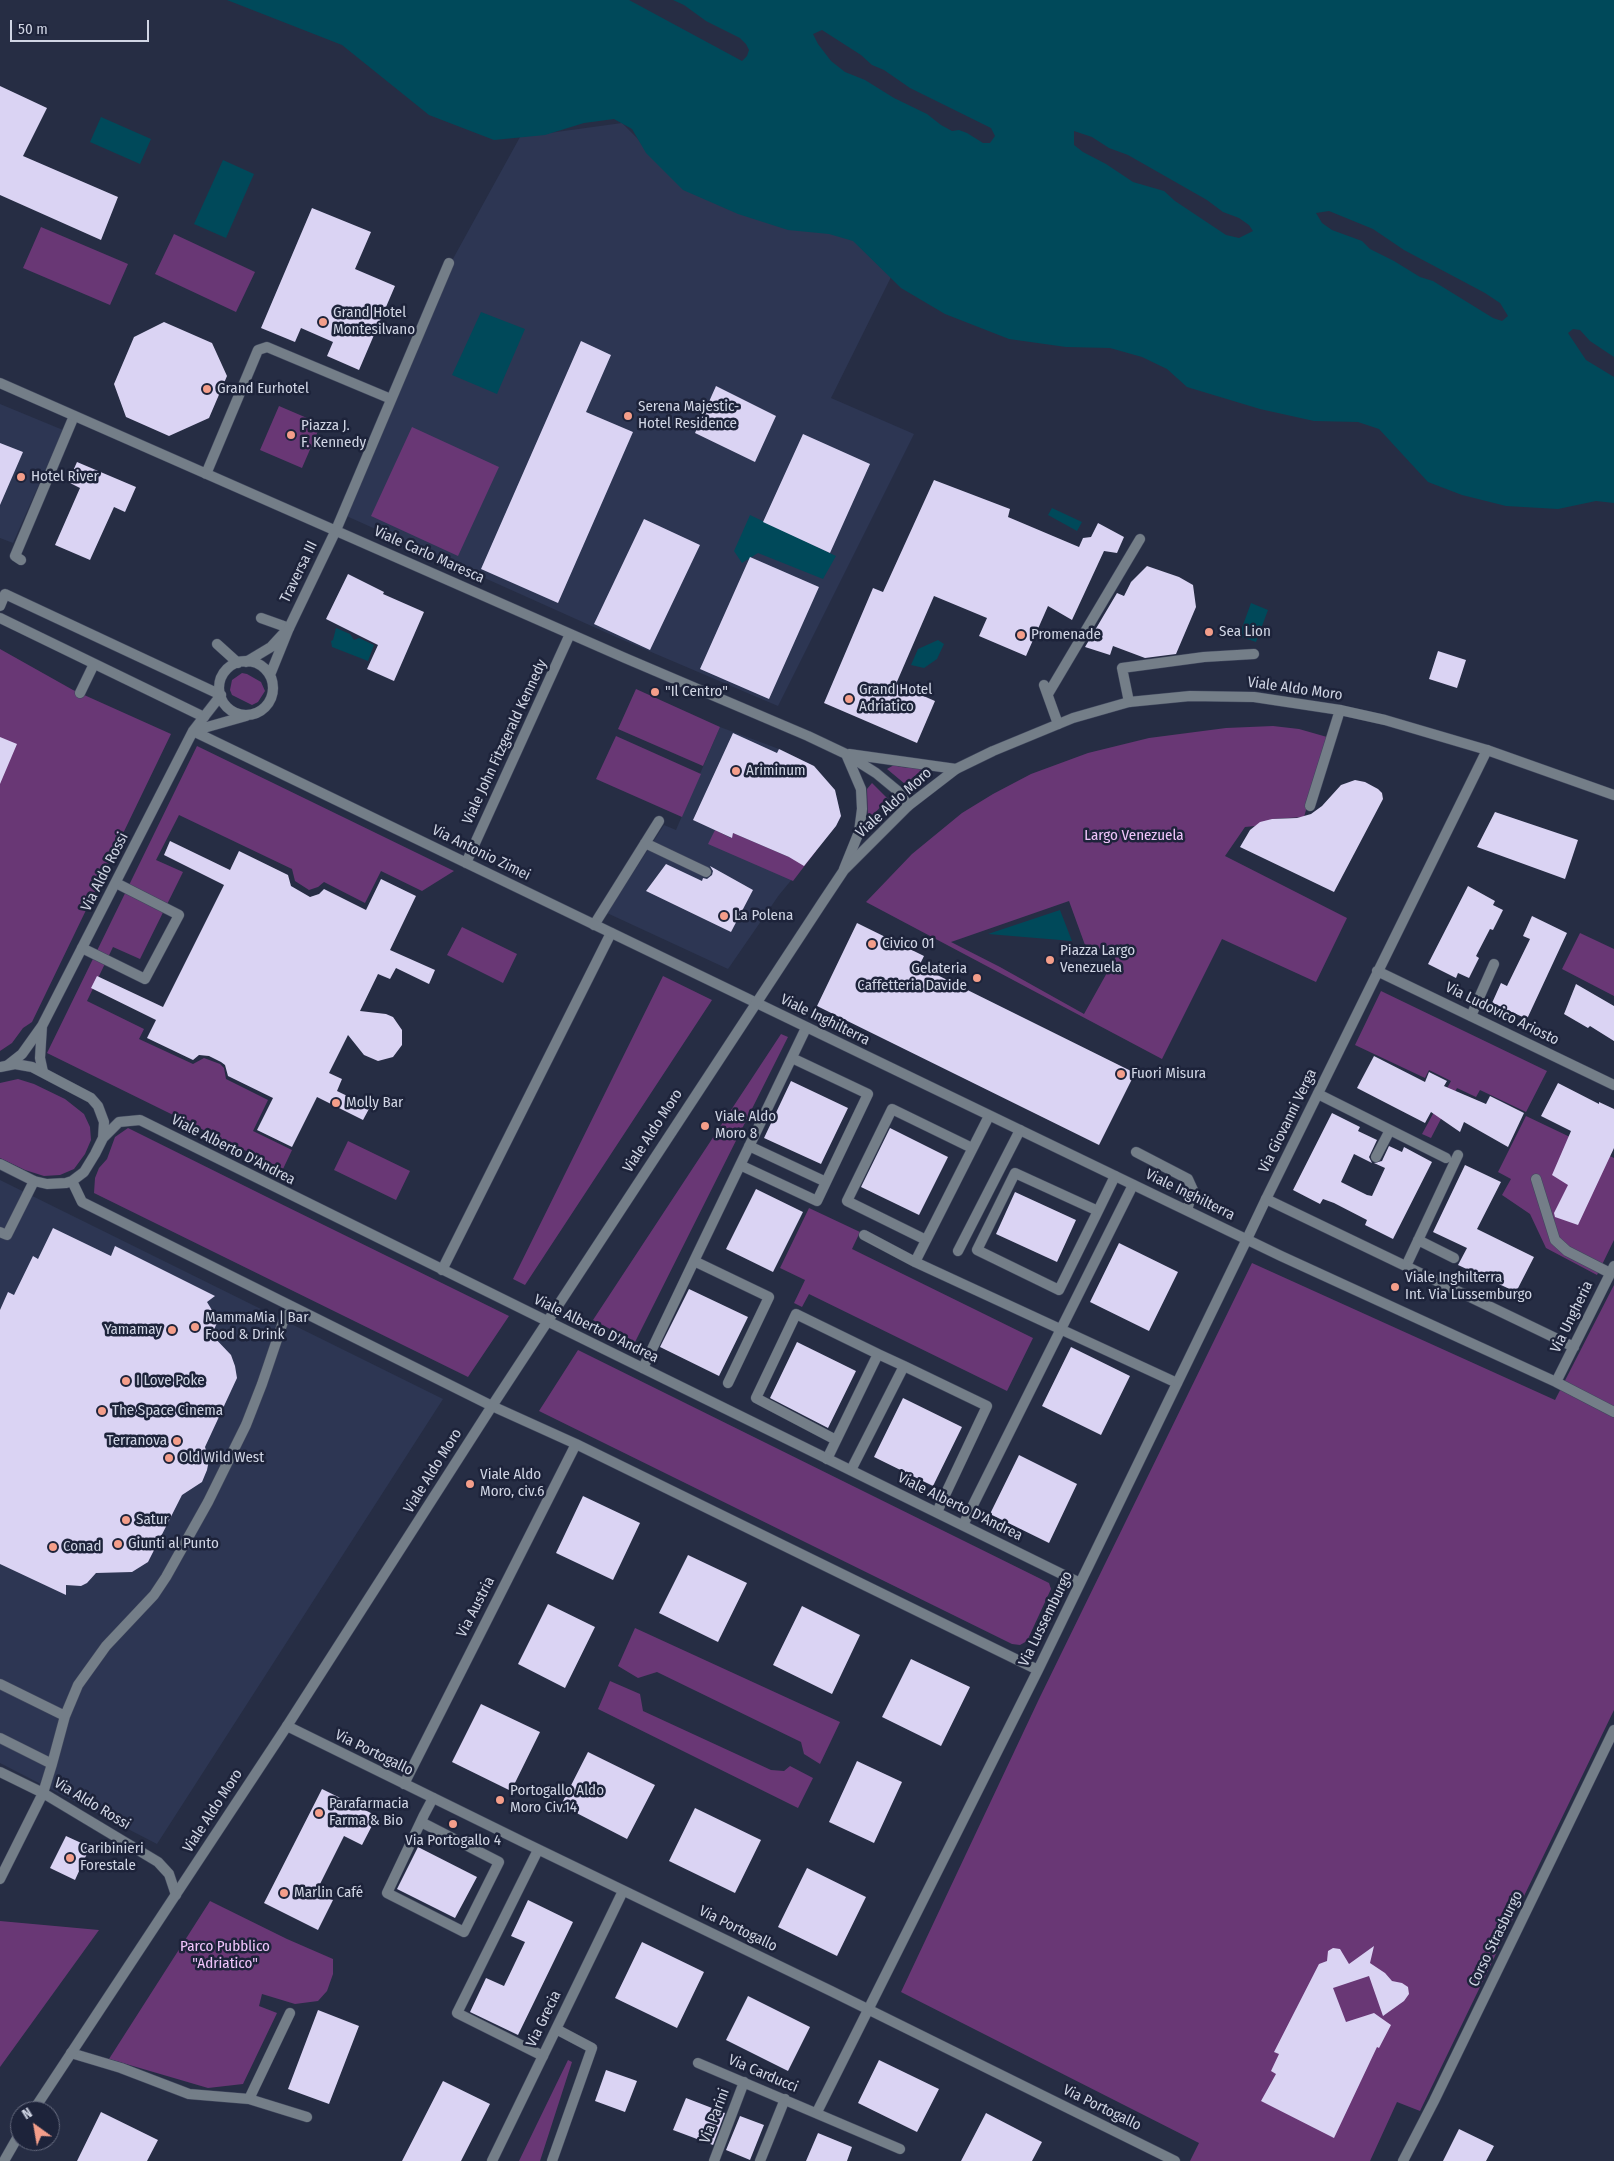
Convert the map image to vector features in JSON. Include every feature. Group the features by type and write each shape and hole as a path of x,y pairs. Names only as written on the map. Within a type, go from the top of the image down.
{"street":[{"path":"336,530 449,262"},
{"path":"206,474 258,350 267,347 391,399"},
{"name":"Viale Carlo Maresca","path":"0,384 846,754 876,773 900,792 908,806"},
{"path":"21,560 15,556 74,416"},
{"name":"Traversa III","path":"270,674 289,628 336,530"},
{"path":"1058,724 1046,690 1140,539"},
{"path":"0,606 5,594 221,695"},
{"path":"0,618 204,717"},
{"path":"261,618 289,628"},
{"name":"Traversa III","path":"242,662 271,647 289,628"},
{"name":"Viale John Fitzgerald Kennedy","path":"466,863 570,634"},
{"path":"194,731 258,712 270,700 273,692 270,674 260,665 242,662 217,644"},
{"path":"1128,702 1122,668 1204,657 1254,654"},
{"path":"242,662 225,672 221,679 221,695 228,708 242,715 250,715"},
{"path":"80,693 94,664"},
{"name":"Via Aldo Rossi","path":"4,1066 22,1054 42,1026 194,731 221,695"},
{"name":"Viale Aldo Moro","path":"40,2101 287,1726 547,1321 844,870 908,806 956,769 993,751 1100,709 1128,702 1165,697 1221,696 1254,698 1340,710 1385,720 1487,750 1614,795"},
{"path":"1310,806 1340,710"},
{"name":"Via Antonio Zimei","path":"194,731 755,1003"},
{"name":"Via Giovanni Verga","path":"1246,1239 1487,750"},
{"path":"844,870 859,832 862,809 861,789 846,754"},
{"name":"Viale Carlo Maresca","path":"846,754 956,769"},
{"path":"594,925 659,821"},
{"path":"647,841 706,872"},
{"path":"82,948 145,979 179,915 116,883"},
{"path":"442,1270 611,933"},
{"path":"1470,1016 1494,964"},
{"name":"Via Ludovico Ariosto","path":"1377,971 1614,1085"},
{"name":"Viale Inghilterra","path":"755,1003 1246,1239 1556,1382 1614,1412"},
{"name":"Via Aldo Rossi","path":"42,1026 40,1058 42,1072"},
{"path":"643,1368 806,1028"},
{"path":"740,1165 817,1202 868,1094 792,1058"},
{"path":"0,1164 34,1181 47,1184 66,1183 72,1181 87,1168 103,1138 103,1118 95,1102 28,1065 4,1066"},
{"path":"1318,1094 1446,1158"},
{"path":"926,1240 847,1201 892,1109 972,1148"},
{"path":"915,1262 989,1116"},
{"name":"Viale Alberto D'Andrea","path":"103,1138 119,1122 132,1119 140,1120 1080,1583"},
{"path":"958,1251 1020,1130"},
{"path":"1376,1157 1390,1130"},
{"path":"750,1146 826,1182"},
{"path":"1136,1152 1188,1179 1193,1190 1186,1210"},
{"path":"1406,1266 1458,1155"},
{"path":"1098,1211 1016,1173 977,1250 1058,1290 1098,1211 1115,1176"},
{"path":"1536,1179 1555,1240 1566,1251 1612,1270"},
{"path":"0,1232 7,1235 34,1181"},
{"path":"72,1181 82,1202 492,1406 576,1444 1038,1670"},
{"path":"963,1525 1134,1185"},
{"path":"1266,1199 1574,1347"},
{"path":"864,1235 915,1262 1177,1383"},
{"name":"Via Lussemburgo","path":"868,2009 1038,1670 1246,1239"},
{"path":"1418,1240 1454,1258"},
{"path":"694,1261 770,1298 728,1383"},
{"name":"Via Ungheria","path":"1556,1382 1612,1270"},
{"path":"0,1879 43,1792 65,1716 78,1685 106,1646 154,1595 183,1548 246,1425 283,1322 288,1314 297,1310"},
{"path":"836,1440 756,1398 796,1314 987,1406 937,1512"},
{"path":"827,1459 878,1354"},
{"path":"851,1470 904,1366"},
{"name":"Via Austria","path":"404,1784 576,1444"},
{"path":"0,1684 65,1716"},
{"name":"Via Portogallo","path":"287,1726 1175,2161"},
{"name":"Corso Strasburgo","path":"1402,2161 1434,2101 1614,1730"},
{"path":"0,1738 52,1764"},
{"name":"Via Aldo Rossi","path":"0,1772 43,1792 158,1862 169,1874 176,1895"},
{"path":"421,1822 499,1862 464,1932 387,1893 421,1822 433,1798"},
{"path":"538,1850 457,2014 543,2056"},
{"name":"Via Grecia","path":"492,2161 623,1891"},
{"path":"817,2112 868,2009"},
{"path":"248,2099 290,2013"},
{"path":"552,2161 592,2048 556,2030"},
{"path":"71,2053 121,2068 189,2094 248,2099 307,2117"},
{"name":"Via Carducci","path":"698,2062 900,2149"},
{"name":"Via Parini","path":"714,2161 744,2082"},
{"path":"760,2161 785,2099"}],"shaded area":[{"path":"227,0 1614,0 1614,503 1596,501 1558,509 1506,506 1462,495 1428,482 1379,429 1358,422 1314,421 1260,409 1187,387 1167,369 1142,357 1110,348 1066,347 1009,339 945,314 901,288 853,241 829,234 788,230 738,214 683,190 646,153 632,129 614,119 584,123 545,135 494,140 429,115 342,45"},
{"path":"101,117 151,139 140,164 90,142"},
{"name":"Serena Majestic- Hotel Residence","path":"622,123 637,138 654,160 847,234 891,277 831,398 914,434 778,706 616,637 342,514 443,277 520,137"},
{"path":"223,160 254,174 226,238 194,224"},
{"path":"481,312 525,329 497,394 452,375"},
{"name":"Hotel River","path":"0,404 63,430 13,543 0,538"},
{"path":"1052,508 1082,522 1077,531 1048,515"},
{"path":"750,515 836,556 823,579 758,553 742,563 734,551"},
{"path":"1251,603 1268,610 1256,642 1239,636"},
{"path":"336,628 350,634 354,640 359,638 374,645 368,661 332,647 331,641 333,640"},
{"path":"938,640 944,644 937,659 924,668 911,665 918,649"},
{"path":"720,727 779,749 814,766 835,790 841,816 836,826 779,895 728,969 607,913 664,825 676,830"},
{"path":"1060,910 1072,941 988,934"},
{"path":"0,1180 443,1399 157,1844 0,1763"}],"green space":[{"path":"41,227 128,264 110,305 23,268"},
{"path":"174,234 255,272 236,312 155,274"},
{"path":"279,406 321,424 302,468 260,450"},
{"path":"412,427 499,467 458,556 371,516"},
{"path":"0,649 73,690 171,734 32,1022 23,1028 12,1043 0,1051"},
{"path":"242,673 261,682 265,691 258,702 252,705 232,695 230,690 232,680"},
{"path":"636,689 720,727 703,766 618,729"},
{"name":"Largo Venezuela","path":"1273,726 1299,729 1327,737 1304,817 1272,819 1255,826 1245,827 1225,856 1347,918 1316,982 1222,939 1162,1059 866,902 912,854 962,813 1031,774 1088,753 1149,738 1226,728","holes":["1069,901 1085,945 1118,953 1084,1014 951,942"]},
{"path":"616,736 701,774 682,817 596,779"},
{"path":"197,746 454,871 422,891 381,871 365,903 324,882 318,887 309,890 295,881 292,869 179,815 156,860 183,872 140,959 113,947 87,1001 144,1029 139,1039 193,1064 204,1058 220,1064 224,1068 226,1079 268,1100 253,1131 292,1150 283,1169 47,1053"},
{"path":"894,765 923,769 905,784 887,769"},
{"path":"872,783 888,799 868,820 867,789"},
{"path":"715,830 731,838 733,833 789,857 796,850 816,851 793,881 708,844"},
{"path":"462,927 517,954 503,983 447,955"},
{"path":"1580,933 1614,949 1614,996 1562,969"},
{"path":"663,976 712,1000 525,1285 513,1279"},
{"path":"1381,991 1547,1071 1526,1112 1480,1090 1476,1097 1457,1088 1431,1138 1422,1134 1451,1081 1429,1070 1425,1078 1355,1045"},
{"path":"781,1034 788,1037 635,1342 593,1320"},
{"path":"18,1079 34,1084 65,1099 84,1114 90,1127 91,1140 85,1154 74,1169 60,1175 44,1176 25,1170 0,1158 0,1083"},
{"path":"1526,1116 1614,1158 1614,1240 1597,1275 1546,1248 1530,1214 1502,1195 1511,1179 1498,1172"},
{"path":"128,1128 509,1316 468,1377 94,1193 95,1178 99,1168 107,1159 115,1137"},
{"path":"348,1141 410,1171 396,1200 334,1170"},
{"path":"809,1208 860,1232 852,1249 1033,1338 1007,1391 809,1294 802,1307 794,1303 805,1280 780,1268"},
{"path":"1252,1263 1555,1400 1614,1285 1614,1710 1420,2111 1397,2102 1370,2161 1190,2161 1199,2143 901,1992 1039,1699"},
{"path":"578,1350 1049,1583 1051,1589 1027,1641 1020,1645 1012,1644 539,1411"},
{"path":"635,1628 840,1722 820,1764 804,1754 801,1742 657,1672 638,1678 618,1666"},
{"path":"610,1681 640,1694 643,1711 771,1770 784,1771 790,1766 813,1778 798,1808 598,1709"},
{"name":"Parco Pubblico \"Adriatico\"","path":"210,1901 287,1939 333,1959 333,1974 327,1991 318,2001 295,2004 262,1994 259,2006 277,2013 243,2084 208,2088 109,2059"},
{"path":"0,1921 99,1930 0,2067"},
{"path":"568,2060 572,2062 540,2161 519,2161"}],"pier":[{"path":"629,0 673,0 684,5 706,21 740,38 749,50 747,56 742,61"},
{"path":"822,30 861,55 872,65 884,70 910,88 991,128 995,136 990,143 983,143 967,133 959,130 952,131 927,114 894,98 865,80 845,72 831,61 818,44 813,34"},
{"path":"1074,131 1092,137 1109,148 1128,155 1207,200 1223,212 1239,218 1249,225 1253,231 1239,238 1226,235 1175,201 1164,191 1133,182 1106,164 1083,152 1074,145"},
{"path":"1329,211 1373,229 1404,250 1485,293 1500,303 1508,316 1502,321 1493,318 1433,281 1420,277 1370,249 1362,241 1332,230 1322,223 1316,213"},
{"path":"1573,329 1580,330 1590,341 1614,357 1614,377 1586,360 1568,333"}],"building":[{"path":"0,86 47,108 23,156 118,197 101,240 0,195"},
{"path":"312,208 371,232 355,269 395,286 359,370 327,356 333,342 301,328 295,342 261,328"},
{"path":"164,322 212,343 227,376 209,418 169,436 126,417 114,384 134,337"},
{"path":"581,341 611,355 586,412 633,432 558,603 481,569"},
{"path":"716,386 776,416 755,462 695,433"},
{"path":"803,434 870,464 830,553 763,522"},
{"path":"0,443 23,452 0,505"},
{"path":"77,462 136,487 125,512 114,507 90,560 55,545 80,488 68,482"},
{"path":"934,480 1010,509 1008,517 1079,547 1083,538 1091,537 1098,523 1124,537 1117,553 1104,551 1072,620 1048,606 1026,656 979,636 987,618 934,596 896,684 935,701 917,743 824,703 873,588 883,592"},
{"path":"644,519 700,545 650,650 594,624"},
{"path":"750,557 819,587 769,699 700,669"},
{"path":"1147,566 1179,577 1193,585 1196,607 1176,654 1145,658 1113,646 1110,655 1085,647 1117,593 1124,596 1131,582"},
{"path":"348,574 384,592 383,594 424,612 394,681 367,669 378,645 326,619"},
{"path":"1438,651 1466,660 1457,688 1429,679"},
{"path":"733,733 777,753 779,749 814,766 835,790 841,816 836,826 804,866 789,857 733,833 732,838 693,820"},
{"path":"0,737 17,744 0,784"},
{"path":"1355,780 1365,782 1378,789 1382,793 1383,799 1334,892 1240,847 1250,830 1260,822 1272,819 1297,818 1311,814 1322,806 1341,785"},
{"path":"1495,812 1578,840 1565,879 1477,847"},
{"path":"170,841 230,870 239,851 288,875 291,886 310,897 319,894 324,889 366,910 381,879 416,896 390,950 435,970 429,984 396,968 390,979 378,974 360,1011 386,1014 393,1017 402,1030 402,1045 393,1057 378,1061 364,1055 348,1035 329,1073 342,1079 337,1091 370,1107 363,1120 317,1097 292,1147 257,1130 273,1098 228,1076 225,1065 209,1056 199,1055 193,1060 147,1038 156,1020 91,988 97,976 163,1007 224,885 164,855"},
{"path":"666,864 702,881 703,878 707,879 712,875 713,871 710,866 753,890 731,932 646,891"},
{"path":"1468,886 1495,901 1493,905 1503,910 1493,930 1490,929 1476,956 1479,958 1469,978 1458,973 1456,978 1428,964"},
{"path":"1532,916 1567,933 1527,1019 1492,1003 1501,983 1507,986 1530,939 1523,936"},
{"path":"857,923 924,956 919,966 1135,1073 1099,1145 817,1006"},
{"path":"1576,984 1614,1006 1614,1041 1590,1026 1588,1028 1564,1014"},
{"path":"1374,1056 1425,1082 1429,1072 1447,1081 1444,1086 1486,1104 1490,1096 1524,1113 1508,1147 1464,1122 1460,1132 1431,1112 1425,1123 1357,1088"},
{"path":"791,1081 848,1108 821,1164 764,1138"},
{"path":"1558,1083 1599,1104 1599,1102 1614,1109 1614,1148 1578,1225 1555,1217 1554,1213 1568,1185 1552,1175 1571,1131 1541,1116"},
{"path":"1332,1113 1360,1127 1358,1131 1377,1140 1369,1157 1372,1163 1354,1154 1341,1182 1367,1195 1372,1196 1385,1168 1374,1163 1382,1161 1389,1146 1402,1152 1404,1147 1432,1162 1393,1239 1365,1225 1367,1220 1334,1203 1323,1199 1320,1204 1293,1190"},
{"path":"890,1128 948,1157 919,1215 861,1187"},
{"path":"1465,1165 1501,1182 1477,1229 1534,1257 1516,1292 1458,1265 1467,1248 1433,1232"},
{"path":"756,1189 803,1212 773,1272 726,1249"},
{"path":"1015,1192 1076,1220 1057,1262 996,1234"},
{"path":"53,1228 111,1256 115,1246 215,1296 207,1302 218,1320 212,1335 231,1355 237,1378 205,1447 209,1460 202,1482 182,1495 148,1562 132,1572 96,1573 87,1583 81,1586 66,1585 66,1595 0,1564 0,1310 8,1292 14,1295 33,1256 38,1259"},
{"path":"1119,1243 1178,1272 1149,1331 1090,1302"},
{"path":"689,1289 748,1317 719,1376 660,1347"},
{"path":"797,1342 856,1371 828,1428 770,1398"},
{"path":"1071,1347 1130,1376 1101,1435 1042,1406"},
{"path":"903,1398 962,1427 933,1486 874,1457"},
{"path":"1019,1455 1077,1484 1049,1543 990,1514"},
{"path":"583,1496 640,1523 613,1580 556,1553"},
{"path":"688,1555 747,1583 718,1642 659,1613"},
{"path":"548,1604 595,1627 565,1688 518,1664"},
{"path":"802,1606 860,1635 832,1694 773,1665"},
{"path":"911,1659 970,1687 941,1746 882,1717"},
{"path":"481,1704 540,1732 511,1791 452,1762"},
{"path":"588,1752 655,1785 627,1839 561,1805"},
{"path":"857,1761 902,1782 874,1843 829,1822"},
{"path":"322,1789 377,1816 362,1845 344,1836 316,1892 333,1900 318,1930 264,1903"},
{"path":"695,1808 761,1840 735,1893 669,1861"},
{"name":"Caribinieri Forestale","path":"66,1836 90,1847 75,1880 50,1868"},
{"path":"418,1847 477,1877 455,1918 397,1889"},
{"path":"807,1868 866,1897 837,1956 778,1927"},
{"path":"528,1900 573,1922 518,2035 470,2012 486,1978 504,1986 525,1942 511,1936"},
{"path":"642,1942 704,1972 677,2028 615,1998"},
{"path":"1374,1946 1370,1963 1385,1973 1392,1981 1402,1983 1408,1987 1409,1994 1404,2001 1383,2016 1369,1976 1333,1988 1346,2022 1374,2013 1391,2025 1379,2048 1377,2047 1334,2138 1261,2101 1276,2074 1271,2071 1279,2054 1274,2052 1319,1964 1327,1961 1328,1951 1333,1948 1340,1949 1349,1964"},
{"path":"748,1996 810,2027 788,2071 726,2040"},
{"path":"318,2010 359,2026 329,2104 288,2089"},
{"path":"879,2060 939,2089 917,2132 858,2103"},
{"path":"606,2070 637,2081 625,2112 595,2101"},
{"path":"443,2081 490,2104 461,2161 402,2161"},
{"path":"686,2098 725,2113 713,2145 673,2130"},
{"path":"101,2112 158,2140 147,2161 77,2161"},
{"path":"986,2113 1042,2142 1032,2161 961,2161"},
{"path":"740,2116 764,2125 750,2160 726,2150"},
{"path":"1459,2129 1494,2146 1486,2161 1443,2161"},
{"path":"818,2133 852,2147 847,2161 806,2161"}],"place":[{"name":"Grand Hotel Montesilvano","path":"323,322"},
{"name":"Grand Eurhotel","path":"207,389"},
{"name":"Serena Majestic- Hotel Residence","path":"628,416"},
{"name":"Piazza J. F. Kennedy","path":"291,435"},
{"name":"Hotel River","path":"21,477"},
{"name":"Sea Lion","path":"1209,632"},
{"name":"Promenade","path":"1021,635"},
{"name":"\"Il Centro\"","path":"655,692"},
{"name":"Grand Hotel Adriatico","path":"849,699"},
{"name":"Ariminum","path":"736,771"},
{"name":"La Polena","path":"724,916"},
{"name":"Civico 01","path":"872,944"},
{"name":"Piazza Largo Venezuela","path":"1050,960"},
{"name":"Gelateria Caffetteria Davide","path":"977,978"},
{"name":"Fuori Misura","path":"1121,1074"},
{"name":"Molly Bar","path":"336,1103"},
{"name":"Viale Aldo Moro 8","path":"705,1126"},
{"name":"Viale Inghilterra Int. Via Lussemburgo","path":"1395,1287"},
{"name":"MammaMia | Bar Food & Drink","path":"195,1327"},
{"name":"Yamamay","path":"172,1330"},
{"name":"I Love Poke","path":"126,1381"},
{"name":"The Space Cinema","path":"102,1411"},
{"name":"Terranova","path":"177,1441"},
{"name":"Old Wild West","path":"169,1458"},
{"name":"Viale Aldo Moro, civ.6","path":"470,1484"},
{"name":"Satur","path":"126,1520"},
{"name":"Giunti al Punto","path":"118,1544"},
{"name":"Conad","path":"53,1547"},
{"name":"Portogallo Aldo Moro Civ.14","path":"500,1800"},
{"name":"Parafarmacia Farma & Bio","path":"319,1813"},
{"name":"Via Portogallo 4","path":"453,1824"},
{"name":"Caribinieri Forestale","path":"70,1858"},
{"name":"Marlin Café","path":"284,1893"}]}
